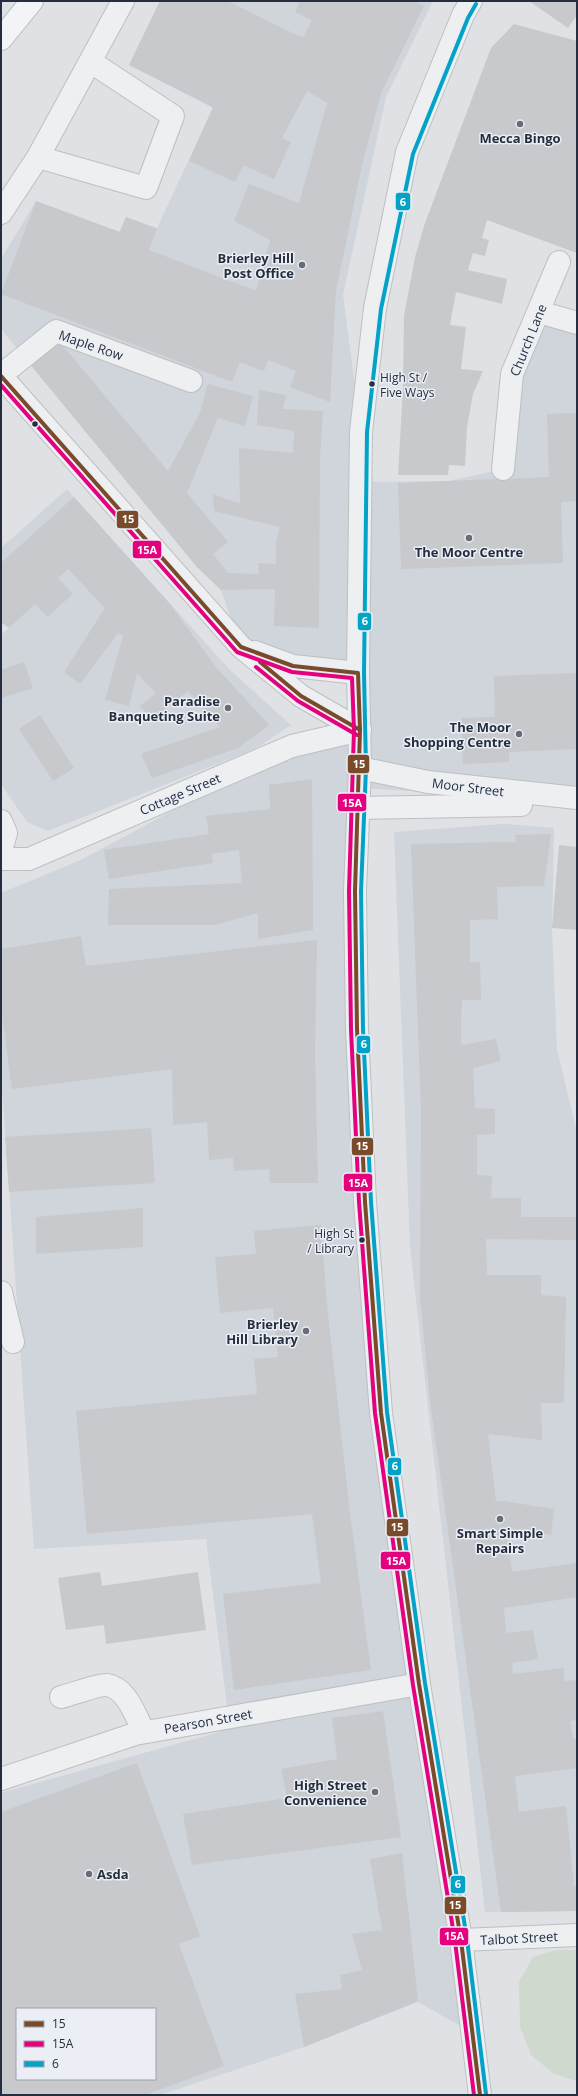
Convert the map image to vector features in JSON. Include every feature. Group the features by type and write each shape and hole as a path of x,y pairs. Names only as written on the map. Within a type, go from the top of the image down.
{"main road":[{"path":"1,39 32,1"}],"street":[{"path":"1,213 38,157 123,1"},
{"path":"472,1 463,14 407,152 375,308 361,432 358,673 360,768 355,891 357,1029 367,1236 381,1413 419,1684 461,1940 480,2095"},
{"path":"38,157 146,188 173,116 91,62"},
{"name":"Church Lane","path":"503,469 512,374 559,262"},
{"path":"539,312 577,323"},
{"name":"Maple Row","path":"1,376 56,331 191,381"},
{"path":"1,376 241,647 300,696 360,730"},
{"path":"241,647 293,666 358,673"},
{"name":"Cottage Street","path":"1,859 29,859 292,746 360,730"},
{"name":"Moor Street","path":"360,768 428,782 577,798"},
{"name":"Moor Street","path":"358,808 577,805"},
{"path":"1,821 6,833 1,851"},
{"path":"1,1292 12,1342"},
{"name":"Pearson Street","path":"1,1779 144,1732 419,1684"},
{"path":"61,1697 106,1685 117,1689 131,1706 144,1732"},
{"name":"Talbot Street","path":"461,1940 577,1935"}],"shaded area":[{"path":"160,1 433,1 386,97 343,295 361,432 361,482 449,481 503,469 512,374 539,312 577,323 577,800 359,788 368,1242 473,2033 418,2002 304,2047 160,2095 1,2095 1,1793 230,1729 206,1539 34,1549 1,1072 1,893 83,859 292,746 360,731 358,673 241,647 221,590 197,567 1,329 1,259 36,201 119,232 126,217 157,228 213,108 129,65"},
{"path":"67,489 230,670 291,725 255,749 48,831 27,822 1,784 1,635 9,628 1,622 1,548"},
{"path":"504,824 554,828 552,928 557,1049 577,1133 577,1911 485,1912 410,1247 394,832"},
{"path":"557,1950 577,1950 577,2081 554,2074 531,2055 520,2027 519,1982 533,1957"}],"building":[{"path":"160,1 227,1 303,38 312,20 295,12 300,1 414,1 424,6 381,93 362,165 336,291 330,402 290,387 296,371 268,360 264,371 240,362 232,382 1,294 36,201 120,232 126,217 157,229 149,250 256,291 270,240 234,221 249,184 299,203 327,103 307,91 282,138 291,142 274,179 244,165 235,182 189,161 213,107 129,65"},
{"path":"529,1 577,1 577,15 568,28"},
{"path":"514,24 577,41 577,253 487,220 482,238 489,240 485,256 473,253 468,270 507,279 502,304 456,292 450,325 466,327 461,369 483,371 473,394 467,427 465,466 449,465 448,475 398,475 403,388 404,316 415,257 425,223 491,48"},
{"path":"58,340 168,471 200,413 208,384 253,396 245,426 218,418 187,493 228,542 213,554 228,573 259,574 258,563 276,564 276,542 280,527 214,511 213,494 240,504 239,448 293,453 294,431 257,425 259,390 286,395 283,409 323,411 320,455 319,628 274,626 275,589 221,590 197,567 29,363"},
{"path":"577,413 577,501 561,502 563,563 401,569 398,483 549,477 547,414"},
{"path":"74,497 170,604 215,666 269,725 238,748 152,778 141,754 220,727 188,691 152,719 140,706 156,693 137,674 129,706 105,700 123,636 118,633 80,684 64,672 105,608 68,569 58,578 73,594 47,617 35,604 9,628 1,622 1,563"},
{"path":"24,662 33,688 1,698 1,670"},
{"name":"The Moor Shopping Centre","path":"577,673 577,749 509,752 509,762 463,764 461,718 495,717 494,676"},
{"path":"40,715 74,768 53,781 19,729"},
{"path":"312,779 313,930 258,939 258,913 215,925 108,925 109,889 242,883 239,850 212,854 213,863 109,879 104,850 209,834 206,816 270,809 269,785"},
{"path":"551,834 544,886 497,887 498,919 470,920 470,962 480,962 481,1000 462,1000 461,1045 496,1039 501,1061 473,1068 475,1108 495,1109 495,1134 477,1135 477,1175 492,1176 491,1198 521,1198 521,1217 577,1217 577,1240 486,1239 487,1275 541,1275 541,1295 566,1297 564,1403 541,1403 542,1440 488,1434 496,1502 504,1501 554,1509 551,1535 506,1529 512,1572 577,1563 577,1597 504,1608 506,1633 533,1630 538,1659 512,1663 513,1674 564,1668 564,1681 577,1680 577,1720 570,1721 573,1739 577,1739 577,1768 515,1776 519,1812 566,1806 574,1886 577,1886 577,1911 501,1912 430,1401 420,1296 421,1110 411,844 516,842 515,835"},
{"path":"559,845 577,847 577,930 552,928"},
{"path":"81,936 86,966 317,940 315,1052 318,1183 270,1183 269,1169 234,1171 233,1158 209,1160 207,1122 173,1125 172,1069 12,1089 1,1007 1,949"},
{"path":"151,1128 155,1183 9,1192 5,1137"},
{"path":"143,1208 143,1247 36,1254 36,1217"},
{"path":"321,1225 327,1305 350,1513 371,1670 234,1690 223,1594 321,1583 312,1514 87,1534 76,1411 257,1394 254,1359 278,1357 273,1308 220,1313 215,1257 256,1254 254,1231"},
{"path":"100,1572 102,1586 198,1572 206,1630 106,1644 104,1625 66,1630 58,1578"},
{"path":"383,1711 401,1837 192,1865 183,1814 287,1798 281,1769 337,1759 332,1718"},
{"name":"Asda","path":"137,1763 200,1936 179,1944 224,2066 145,2095 1,2095 1,1812"},
{"path":"402,1853 418,2001 304,2047 295,1994 342,1989 340,1975 362,1970 352,1934 382,1930 370,1859"}],"transit line":[{"name":"6","path":"476,4 468,18 413,154 381,309 367,432 364,673 366,768 361,891 363,1029 371,1202 387,1412 425,1683 467,1939 486,2094"},
{"name":"15","path":"1,376 241,647 293,666 358,673 360,730 355,891 357,1029 365,1202 381,1413 419,1684 461,1940 480,2095"},
{"name":"15A","path":"1,385 237,652 292,672 352,678 354,730 349,891 351,1029 359,1202 375,1413 413,1685 455,1941 474,2095"},
{"name":"15","path":"260,662 301,696 360,730"},
{"name":"15A","path":"256,667 298,701 357,735"}],"place":[{"name":"Mecca Bingo","path":"520,124"},
{"name":"Brierley Hill Post Office","path":"302,265"},
{"name":"High St / Five Ways","path":"372,384"},
{"name":"The Moor Centre","path":"469,538"},
{"name":"Paradise Banqueting Suite","path":"228,708"},
{"name":"The Moor Shopping Centre","path":"519,734"},
{"name":"High St / Library","path":"362,1240"},
{"name":"Brierley Hill Library","path":"306,1331"},
{"name":"Smart Simple Repairs","path":"500,1519"},
{"name":"High Street Convenience","path":"375,1792"},
{"name":"Asda","path":"89,1874"}]}
